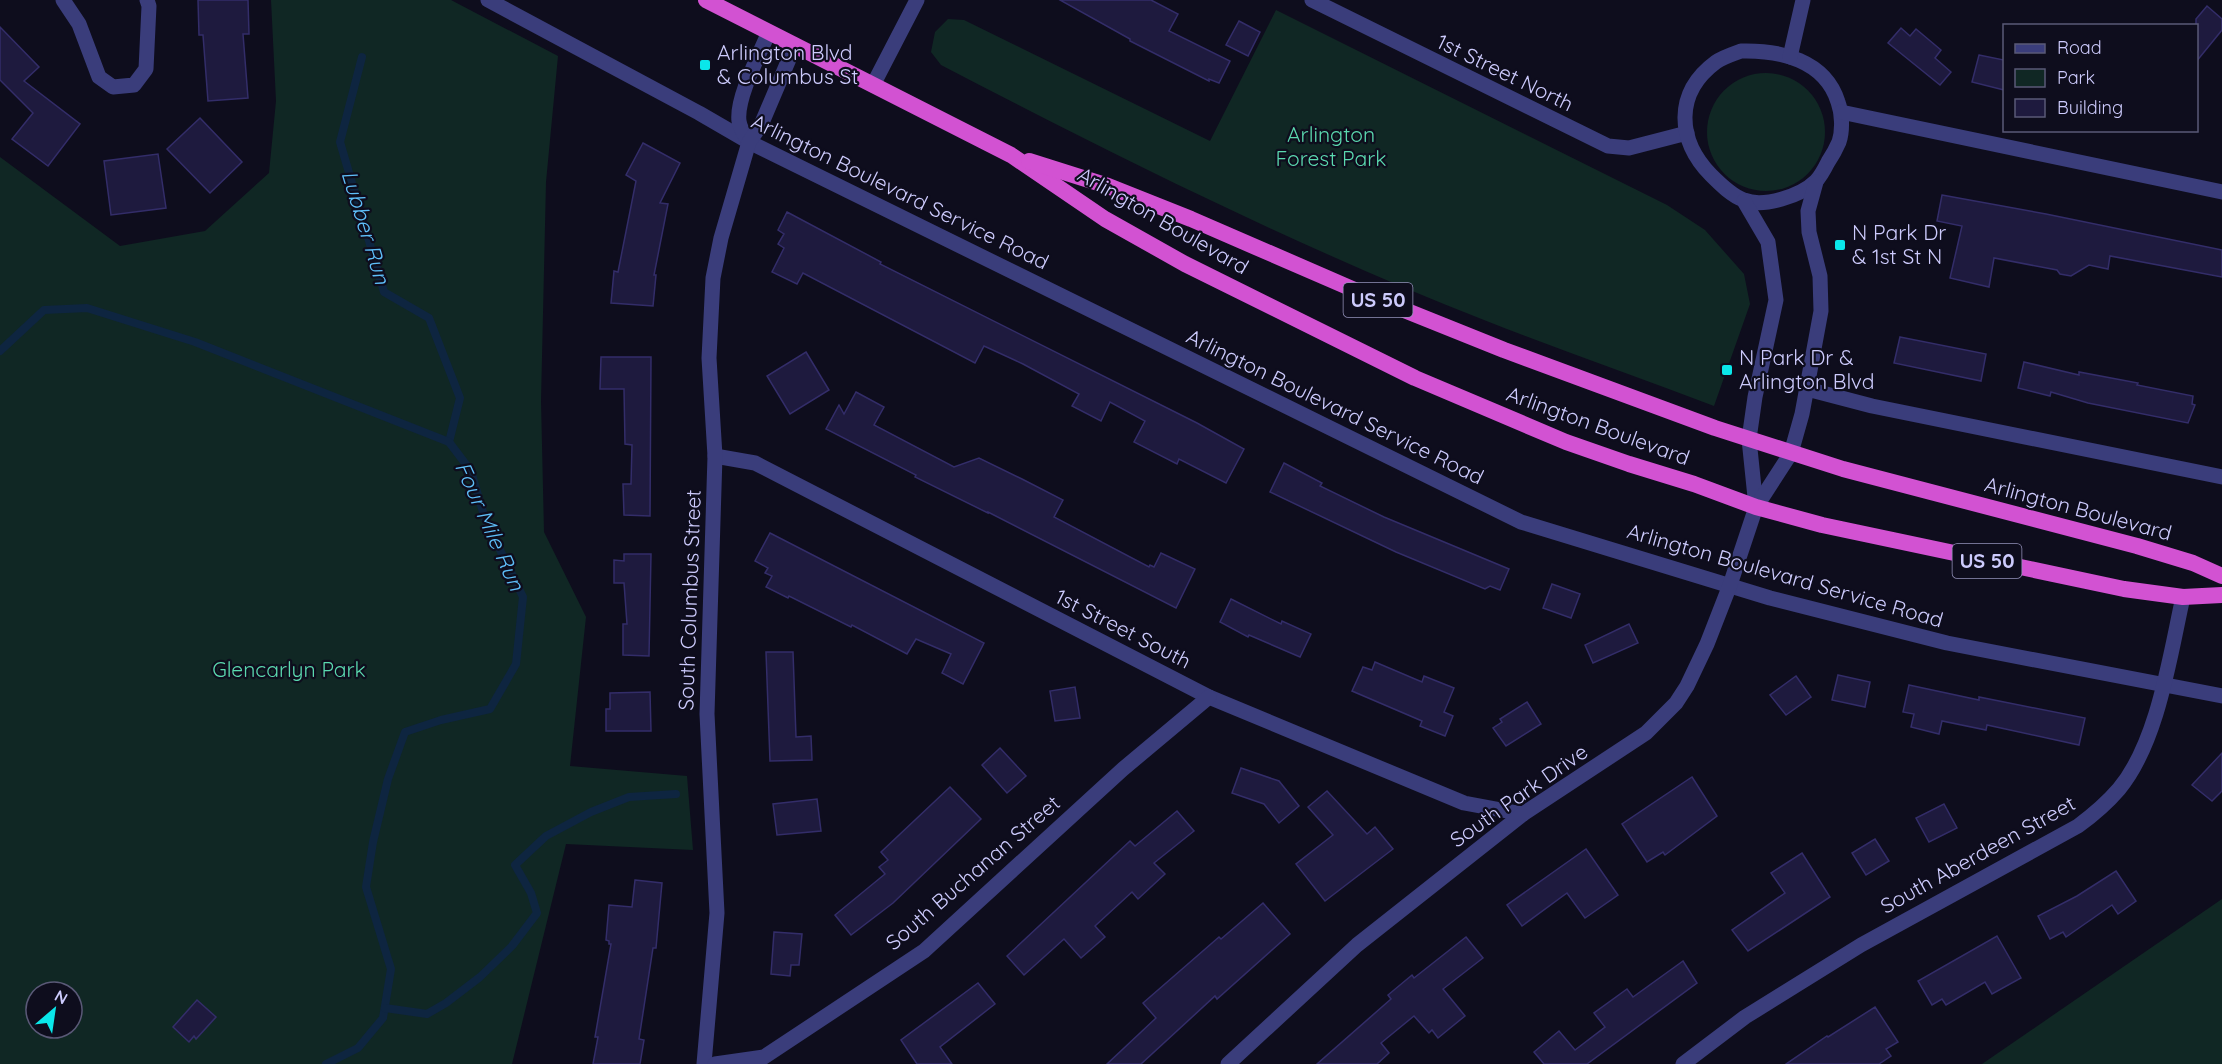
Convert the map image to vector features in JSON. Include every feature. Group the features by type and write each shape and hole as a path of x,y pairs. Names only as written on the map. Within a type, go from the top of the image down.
{"highway":[{"name":"Arlington Boulevard","path":"706,0 1011,155 1105,219 1185,264 1405,373 1566,442 1756,507 1900,543 2124,589 2183,597 2222,595"},
{"name":"Arlington Boulevard","path":"1011,155 1108,186 1504,350 1606,389 1749,439 1944,496 2137,546 2193,563 2222,576"}],"street":[{"path":"63,0 79,24 99,77 113,87 135,85 146,69 149,6 147,0"},
{"name":"Arlington Boulevard Service Road","path":"488,0 749,142 1521,522 1770,598 1947,643 2222,696"},
{"path":"873,85 918,0"},
{"name":"1st Street North","path":"1312,0 1608,146 1629,148 1687,133"},
{"path":"1790,57 1803,0"},
{"path":"749,142 739,122 740,107 750,75 769,32"},
{"name":"South Columbus Street","path":"704,1064 717,913 707,714 715,456 709,358 713,278 721,238 749,142 761,125 795,45"},
{"path":"1741,51 1760,51 1790,57 1816,69 1834,88 1841,112 1839,140 1816,182 1808,211 1809,232 1820,276 1821,311 1807,389 1791,453 1756,507 1749,439 1755,398 1776,300 1768,242 1744,201 1718,182 1701,164 1691,146 1683,117 1687,100 1699,77 1718,61 1741,51"},
{"path":"1841,112 2222,192"},
{"path":"1744,201 1778,200 1794,195 1816,182"},
{"path":"1807,389 1872,406 2222,477"},
{"name":"1st Street South","path":"715,456 755,464 1209,697 1464,803 1523,814"},
{"name":"South Park Drive","path":"1228,1064 1357,945 1523,814 1630,744 1664,717 1687,686 1707,644 1756,507"},
{"name":"South Aberdeen Street","path":"1683,1064 1744,1017 1861,945 2078,826 2100,809 2120,788 2146,743 2163,685 2183,597"},
{"name":"South Buchanan Street","path":"715,1064 764,1057 924,951 1123,769 1209,697"}],"green space":[{"name":"Glencarlyn Park","path":"271,0 451,0 558,56 546,182 541,401 544,532 586,617 570,766 687,776 693,850 566,844 512,1064 0,1064 0,157 120,246 205,231 269,173 276,101"},
{"name":"Arlington Forest Park","path":"1276,10 1667,205 1705,230 1744,274 1750,304 1714,406 1484,320 1277,231 1142,167 941,65 931,52 935,32 948,19 964,20 1210,141"},
{"path":"1766,73 1799,83 1815,99 1825,132 1815,165 1799,181 1766,191 1733,181 1717,165 1707,132 1717,99 1733,83"},
{"path":"2222,899 2222,1064 1982,1064"}],"building":[{"path":"198,0 248,0 249,34 243,34 248,98 208,101 203,35 199,35"},
{"path":"1060,0 1151,0 1178,14 1169,31 1230,61 1219,83 1209,79 1209,81 1130,41"},
{"path":"2207,6 2222,19 2222,30 2198,60 2198,24 2196,24 2196,19"},
{"path":"1239,21 1260,32 1248,56 1226,45"},
{"path":"0,27 39,67 24,81 80,124 48,166 12,139 33,113 0,80"},
{"path":"1901,28 1910,36 1916,29 1941,50 1935,58 1951,72 1940,85 1888,43"},
{"path":"1979,55 2003,60 2003,90 1972,82"},
{"path":"200,118 242,162 210,193 167,149"},
{"path":"643,143 680,163 660,203 668,204 654,275 656,275 653,306 611,303 614,271 618,272 636,181 626,175"},
{"path":"158,154 166,208 111,215 104,161"},
{"path":"1942,195 2222,250 2222,277 2110,256 2108,269 2089,265 2071,276 2060,274 2057,270 1994,258 1989,287 1950,278 1962,226 1937,221"},
{"path":"787,212 881,262 880,264 1197,423 1244,449 1226,483 1179,459 1177,464 1134,442 1145,421 1110,402 1101,421 1072,406 1079,394 984,346 975,363 803,273 797,284 772,272 784,248 778,244 784,234 778,230"},
{"path":"1900,337 1986,354 1981,381 1894,363"},
{"path":"806,352 829,390 790,414 767,376"},
{"path":"601,357 651,357 650,516 624,515 623,484 631,484 632,445 625,444 624,389 600,389"},
{"path":"2024,362 2079,375 2079,372 2138,383 2137,385 2193,396 2192,404 2195,405 2188,423 2088,403 2051,392 2050,396 2018,388"},
{"path":"856,392 884,407 874,425 954,467 979,458 1063,500 1054,517 1149,567 1150,565 1154,567 1161,553 1195,569 1176,608 915,477 916,475 826,429 839,405 844,414"},
{"path":"1284,463 1322,483 1320,486 1384,517 1509,569 1500,590 1490,586 1485,589 1396,552 1270,492"},
{"path":"770,533 984,643 963,684 942,673 951,654 916,639 907,654 852,625 851,627 766,587 772,576 765,573 768,568 755,561"},
{"path":"624,554 651,554 649,656 623,655 623,624 627,624 624,583 614,583 614,560 624,561"},
{"path":"1552,584 1580,594 1571,618 1543,608"},
{"path":"1231,599 1281,624 1282,621 1311,634 1300,657 1249,635 1248,637 1220,622"},
{"path":"1629,624 1638,643 1593,663 1585,645"},
{"path":"766,652 793,652 796,737 811,736 812,760 770,761"},
{"path":"1375,662 1422,682 1424,676 1454,688 1444,712 1453,716 1445,736 1420,726 1422,721 1352,691 1363,667 1372,670"},
{"path":"1838,675 1870,682 1865,707 1832,700"},
{"path":"1796,676 1811,697 1786,715 1770,695"},
{"path":"1909,685 1979,700 1979,697 2085,718 2079,745 1987,725 1986,730 1942,721 1939,734 1911,727 1914,714 1903,712"},
{"path":"1075,687 1080,718 1055,721 1050,691"},
{"path":"650,692 651,731 606,731 606,709 610,709 610,693"},
{"path":"1527,702 1541,724 1506,746 1493,728 1502,722 1500,719"},
{"path":"1000,748 1026,776 1007,793 982,765"},
{"path":"2222,753 2222,791 2212,801 2192,785"},
{"path":"1241,768 1279,781 1299,806 1279,823 1264,804 1232,793"},
{"path":"1692,777 1717,816 1665,855 1663,852 1647,862 1622,824"},
{"path":"950,787 981,819 893,903 851,935 835,915 885,874 879,867 888,860 881,852"},
{"path":"1327,791 1367,834 1375,827 1393,849 1325,901 1296,864 1333,835 1308,807"},
{"path":"817,799 821,831 777,835 773,804"},
{"path":"1944,804 1957,828 1929,842 1916,818"},
{"path":"1177,811 1194,831 1154,863 1165,874 1138,899 1132,892 1095,926 1105,937 1081,958 1064,939 1024,975 1007,956 1130,841 1135,846"},
{"path":"1875,839 1889,861 1866,875 1852,853"},
{"path":"1586,849 1618,895 1585,918 1567,893 1522,926 1507,905"},
{"path":"1802,853 1830,897 1748,951 1732,930 1785,893 1771,873"},
{"path":"2116,871 2136,901 2118,914 2112,905 2066,937 2063,932 2050,939 2038,916 2077,896"},
{"path":"635,880 662,883 656,948 653,948 639,1039 644,1040 640,1064 593,1064 598,1037 595,1037 611,944 606,940 609,905 632,907"},
{"path":"1263,903 1290,934 1217,999 1215,996 1141,1064 1107,1064 1156,1018 1143,1003 1219,937 1221,939"},
{"path":"774,932 802,934 799,965 791,965 790,976 771,974"},
{"path":"1997,936 2021,978 1992,994 1985,982 1946,1005 1942,999 1932,1005 1918,981"},
{"path":"1466,937 1483,958 1443,989 1465,1016 1438,1038 1432,1030 1429,1033 1414,1016 1381,1043 1389,1053 1377,1064 1317,1064 1391,999 1388,995 1412,975 1414,978"},
{"path":"1683,961 1697,983 1587,1064 1544,1064 1534,1052 1559,1031 1575,1050 1605,1027 1594,1013 1627,989 1633,997"},
{"path":"978,983 995,1004 940,1047 952,1064 917,1064 901,1040"},
{"path":"197,1000 216,1017 196,1039 194,1036 189,1042 173,1027"},
{"path":"1875,1007 1898,1042 1886,1049 1891,1056 1879,1064 1786,1064 1827,1036"}],"waterway":[{"name":"Lubber Run","path":"362,57 340,142 384,292 429,318 460,398 449,442"},
{"name":"Four Mile Run","path":"0,351 44,310 87,308 195,342 449,442 471,471 485,519 523,597 516,664 490,709 441,720 405,732 388,779 373,842 366,887 391,969 383,1018 358,1048 326,1064"},
{"path":"385,1008 427,1014 446,1003 480,977 512,946 537,913 531,893 515,865 546,836 591,812 629,797 676,794"}],"place":[{"name":"Arlington Blvd & Columbus St","path":"705,65"},
{"name":"N Park Dr & 1st St N","path":"1840,245"},
{"name":"N Park Dr & Arlington Blvd","path":"1727,370"}]}
